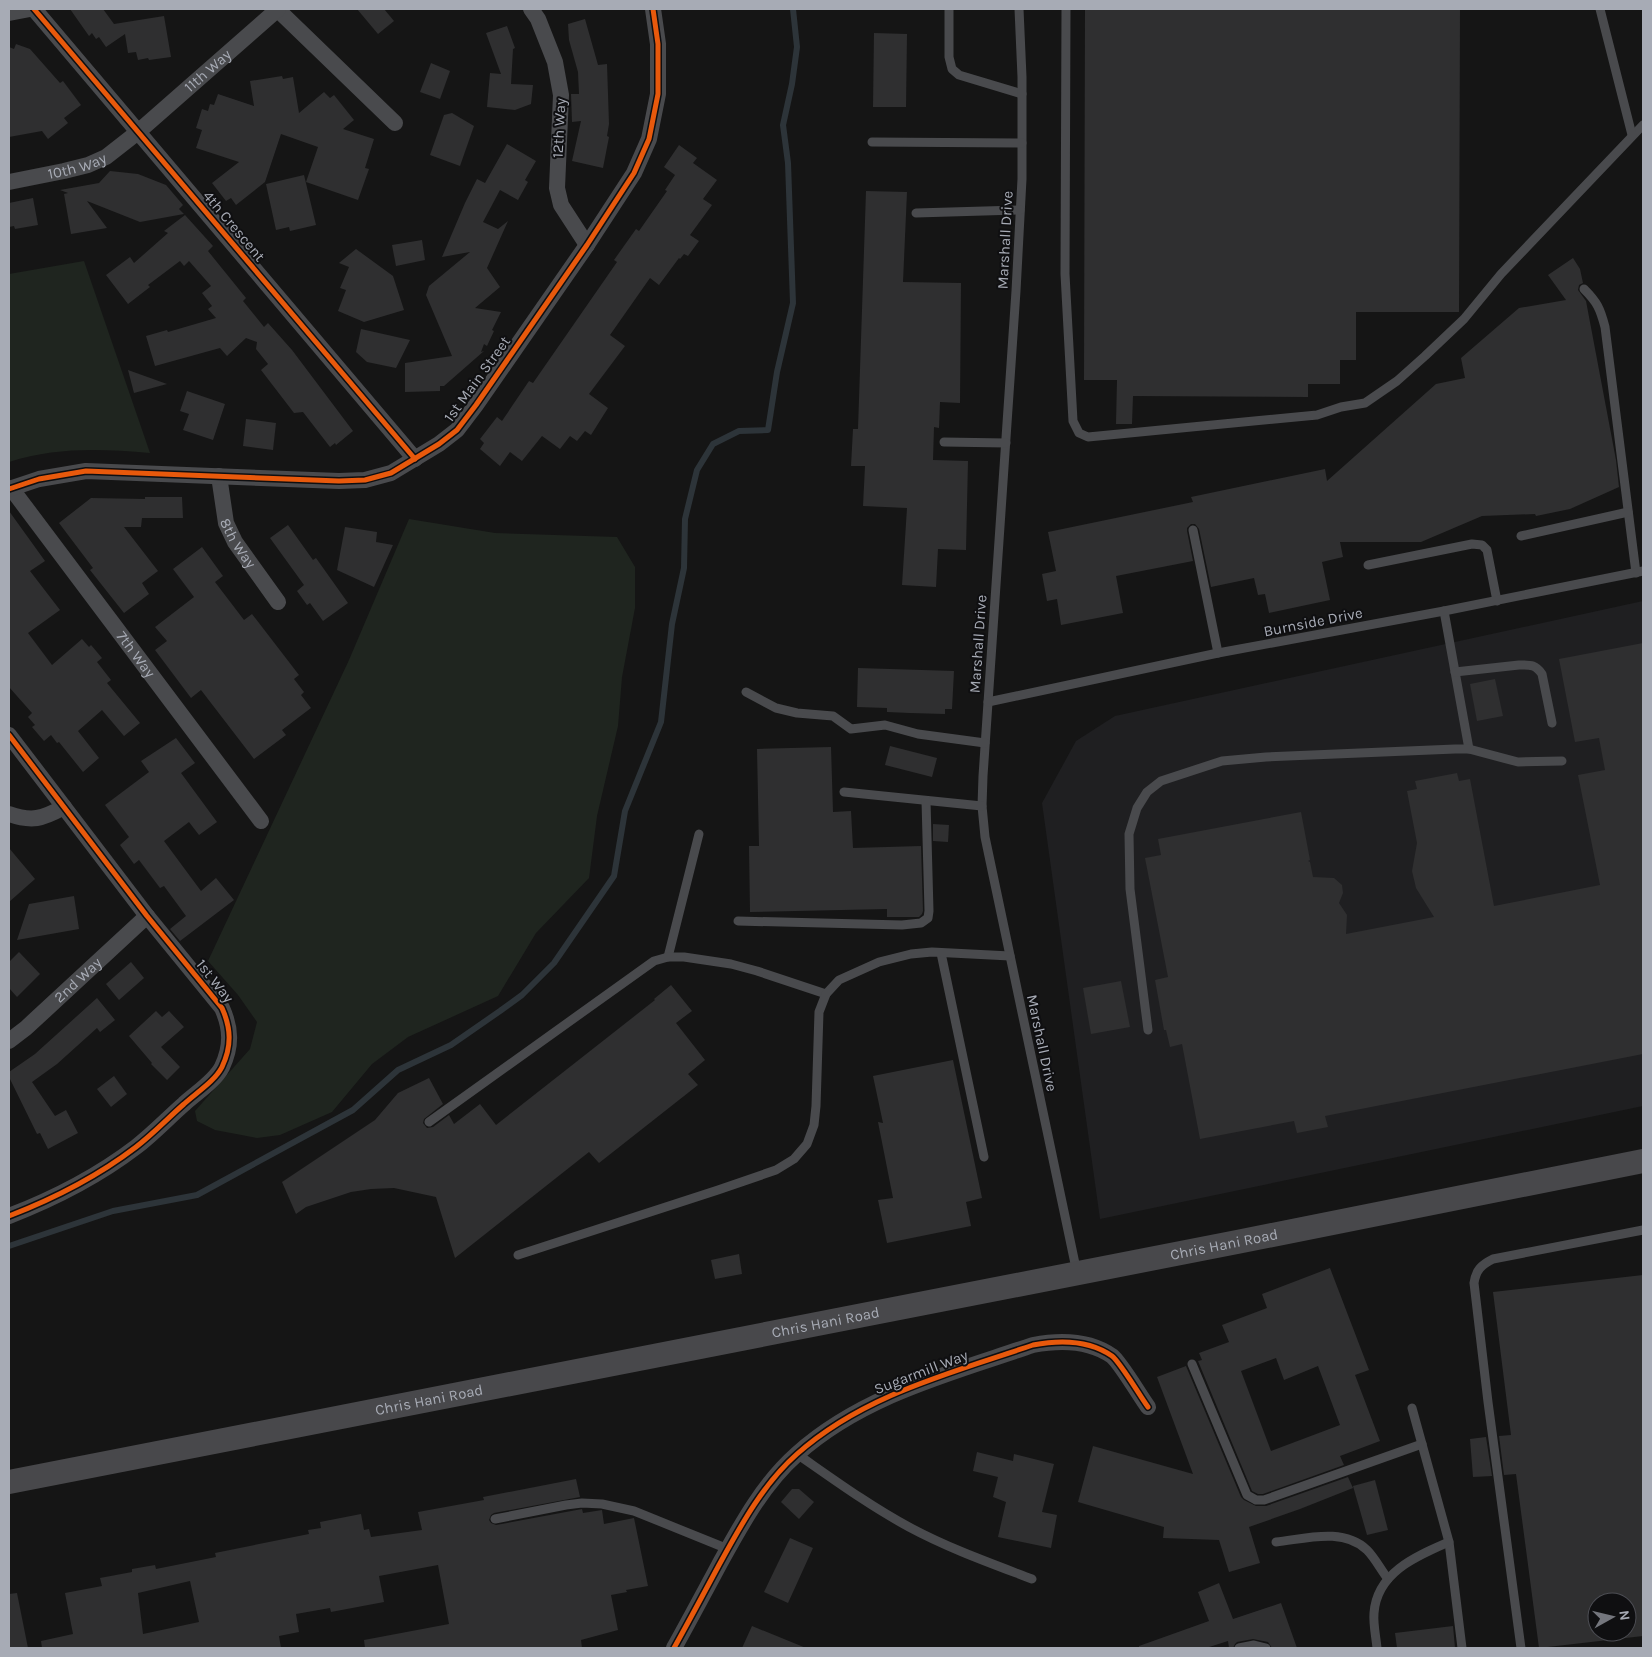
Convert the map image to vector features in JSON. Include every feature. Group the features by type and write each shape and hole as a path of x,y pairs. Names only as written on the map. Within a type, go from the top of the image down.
{"main road":[{"name":"Chris Hani Road","path":"9,1482 1643,1161"}],"street":[{"path":"9,13 30,9"},
{"name":"4th Crescent","path":"34,9 415,459"},
{"name":"11th Way","path":"138,132 277,9 395,123"},
{"name":"12th Way","path":"531,9 538,19 555,62 561,95 557,188 561,205 587,245"},
{"name":"1st Main Street","path":"10,488 39,479 86,471 339,481 365,480 391,473 457,430 587,245 634,172 649,139 658,94 658,44 653,9"},
{"name":"10th Way","path":"9,182 64,172 88,165 106,157 138,132"},
{"name":"8th Way","path":"219,476 226,522 235,542 278,602"},
{"name":"7th Way","path":"10,488 261,821"},
{"name":"1st Way","path":"9,735 147,916 222,1008 228,1023 230,1039 221,1069 209,1083 136,1147 59,1194 9,1216"},
{"path":"9,814 35,819 49,815 64,807"},
{"name":"2nd Way","path":"9,1041 26,1028 147,916"},
{"name":"Sugarmill Way","path":"674,1648 750,1511 769,1484 797,1454 837,1424 882,1398 1033,1345 1050,1342 1081,1343 1113,1357 1148,1407"}],"lane":[{"path":"949,9 949,57 952,70 959,75 1022,94"},
{"name":"Marshall Drive","path":"1019,9 1022,94 1020,210 982,806 985,836 1077,1273"},
{"path":"1066,9 1065,274 1073,420 1079,433 1088,437 1317,415 1365,402 1397,381 1464,319 1501,274 1643,125"},
{"path":"1600,9 1632,135"},
{"path":"872,142 1022,143"},
{"path":"916,213 1020,210"},
{"path":"1584,289 1601,310 1605,327 1628,512 1639,572"},
{"path":"944,442 1006,443"},
{"path":"1521,536 1628,512"},
{"path":"1193,530 1218,653"},
{"path":"1368,565 1472,544 1482,545 1486,550 1497,600"},
{"name":"Burnside Drive","path":"988,702 1218,653 1639,572"},
{"path":"1444,611 1469,750"},
{"path":"1455,672 1519,665 1530,665 1538,668 1542,674 1552,723"},
{"path":"746,692 776,708 797,713 833,716 851,730 885,725 918,734 986,743"},
{"path":"1148,1030 1130,889 1129,834 1137,808 1147,792 1161,781 1222,761 1266,757 1455,748 1518,762 1562,761"},
{"path":"844,792 982,806"},
{"path":"738,921 902,925 921,923 928,918 929,911 926,801"},
{"path":"668,957 699,834"},
{"path":"518,1255 776,1170 794,1159 806,1144 814,1125 819,1012 826,994 839,980 879,962 911,954 941,953 1010,956"},
{"path":"941,953 984,1157"},
{"path":"428,1122 654,961 668,957 684,957 731,964 826,994"},
{"path":"1522,1648 1488,1402 1474,1283 1476,1273 1481,1265 1493,1259 1643,1230"},
{"path":"1192,1364 1247,1495 1256,1500 1264,1500 1422,1444"},
{"path":"1412,1408 1449,1542 1462,1648"},
{"path":"797,1454 909,1528 961,1552 1032,1579"},
{"path":"495,1519 566,1505 582,1503 602,1504 634,1511 728,1549"},
{"path":"1276,1542 1327,1537 1342,1537 1355,1541 1368,1551 1388,1579"},
{"path":"1377,1648 1374,1613 1378,1596 1388,1579 1411,1559 1449,1542"},
{"path":"1239,1648 1254,1645 1266,1648"}],"shaded area":[{"path":"84,261 150,453 79,450 44,454 9,462 9,274"},
{"path":"409,519 495,533 617,537 635,567 635,608 622,677 618,726 597,816 589,878 536,933 498,996 408,1037 372,1064 332,1112 280,1135 257,1138 215,1130 197,1121 195,1111 250,1049 257,1022 238,995 208,961 349,660"},
{"path":"1643,601 1643,1106 1100,1219 1042,803 1076,741 1115,716"}],"building":[{"path":"70,9 103,9 114,24 164,16 171,57 138,60 136,52 128,53 125,34 106,47 99,37 96,39 92,33 89,36"},
{"path":"357,9 384,9 394,21 378,34"},
{"path":"1085,9 1460,9 1459,312 1356,312 1356,360 1340,360 1340,384 1308,384 1308,397 1133,396 1132,424 1116,424 1117,380 1084,380"},
{"path":"585,19 598,65 607,64 609,124 607,136 609,137 603,168 572,161 581,121 572,122 571,94 579,94 578,72 569,40 568,24"},
{"path":"507,26 515,48 513,49 511,84 533,85 531,104 515,110 487,107 490,73 501,74 486,33"},
{"path":"874,33 907,34 906,107 873,107"},
{"path":"16,44 30,49 60,83 63,81 81,105 64,118 68,123 48,139 42,131 9,137 9,47 14,49"},
{"path":"431,63 450,71 440,99 420,92"},
{"path":"282,76 283,79 293,77 299,113 324,92 330,98 334,95 354,120 343,129 374,139 365,168 369,169 358,200 306,182 318,147 281,134 265,182 236,205 231,198 226,201 212,183 239,162 196,148 202,130 196,128 202,109 208,111 210,104 214,105 218,94 254,106 250,81"},
{"path":"452,113 474,126 460,166 430,155 444,115"},
{"path":"507,144 536,161 525,180 528,182 518,200 500,190 483,222 498,229 508,221 487,268 500,287 475,308 501,312 492,330 494,331 487,346 484,344 481,352 484,351 444,386 440,386 440,391 405,392 405,363 452,356 426,295 429,286 470,252 442,257 477,179 485,183"},
{"path":"679,145 697,158 693,163 717,180 703,199 712,205 690,235 699,241 688,256 684,254 679,258 659,285 650,278 610,335 625,346 589,394 608,408 591,435 585,431 577,441 570,436 560,449 542,436 522,461 510,452 500,466 480,449 484,443 480,439 497,417 502,421 529,381 533,383 617,262 614,260 636,229 639,231 667,191 665,190 675,175 664,167"},
{"path":"110,171 138,174 166,185 183,205 179,209 184,214 140,222 87,201 107,228 71,234 64,194 68,193 60,190 99,183"},
{"path":"304,175 316,225 290,231 289,227 276,230 266,184"},
{"path":"866,191 907,192 903,282 961,283 960,403 940,402 939,428 934,427 933,460 968,461 966,550 938,549 936,587 902,585 907,508 863,506 865,466 851,466 853,429 858,429"},
{"path":"33,198 38,225 15,229 14,226 9,227 9,203"},
{"path":"185,215 213,246 208,251 246,298 243,301 264,327 268,323 292,350 353,431 336,445 335,443 330,447 303,412 294,413 261,370 268,364 256,349 257,342 246,338 227,356 220,348 155,366 146,336 167,330 168,332 216,318 208,309 212,306 202,293 211,286 189,261 184,266 180,261 148,285 150,287 128,304 106,275 130,257 134,263 168,233 164,231"},
{"path":"422,240 425,260 396,266 392,245"},
{"path":"356,249 393,276 404,310 364,322 338,311 346,290 340,288 349,267 339,263"},
{"path":"1573,258 1580,269 1583,283 1579,285 1578,290 1586,301 1616,460 1619,487 1570,509 1536,516 1535,514 1482,516 1421,542 1340,542 1343,557 1322,562 1330,600 1269,613 1265,594 1258,595 1254,578 1211,587 1199,529 1195,524 1191,524 1187,531 1193,561 1116,576 1123,613 1061,625 1057,599 1047,601 1042,574 1056,571 1048,532 1193,502 1191,497 1325,469 1327,481 1436,384 1465,378 1461,358 1519,308 1566,300 1548,275"},
{"path":"361,329 410,340 396,368 367,362 356,352"},
{"path":"128,370 167,384 134,393"},
{"path":"187,391 225,404 213,440 183,430 189,414 180,411"},
{"path":"246,419 276,423 273,450 243,446"},
{"path":"145,497 182,497 183,518 142,518 141,527 124,527 158,571 142,583 149,594 124,613 90,570 93,568 59,523 91,498 145,499"},
{"path":"9,511 45,561 30,571 60,610 28,633 52,665 82,639 89,647 91,645 102,658 97,662 111,680 107,683 140,723 124,736 102,710 78,731 99,758 83,772 51,735 44,741 32,727 35,725 28,717 32,713 9,687"},
{"path":"288,525 313,560 316,558 348,603 323,621 310,603 307,605 297,591 304,585 270,538"},
{"path":"345,527 377,532 376,542 393,545 374,587 337,570"},
{"path":"202,547 223,576 215,582 244,620 252,614 299,675 294,679 304,692 301,695 311,708 282,730 286,735 254,759 201,690 191,698 155,650 167,641 155,627 194,597 173,569"},
{"path":"1643,643 1643,1054 1325,1116 1328,1127 1297,1133 1294,1121 1200,1139 1182,1044 1170,1047 1166,1030 1164,1030 1155,980 1168,977 1145,858 1161,855 1158,839 1301,812 1310,860 1308,861 1310,862 1313,877 1334,878 1342,885 1343,893 1339,903 1347,915 1346,934 1434,917 1416,888 1412,871 1417,843 1407,791 1417,789 1415,781 1457,773 1459,781 1470,779 1494,906 1600,885 1578,775 1605,770 1599,738 1575,742 1559,659"},
{"path":"858,668 954,671 952,709 945,709 945,714 887,712 887,708 857,707"},
{"path":"1495,679 1503,716 1477,721 1470,684"},
{"path":"176,738 195,763 181,773 217,822 199,835 189,822 164,841 201,891 216,878 234,900 180,941 170,929 186,916 164,886 160,888 139,860 134,864 120,845 129,837 105,805 149,772 141,761"},
{"path":"890,746 937,758 932,777 885,765"},
{"path":"831,747 833,812 851,811 853,848 921,846 923,911 919,917 887,917 887,909 750,912 749,846 759,846 757,749"},
{"path":"933,824 949,825 948,842 933,841"},
{"path":"9,848 35,879 9,902"},
{"path":"74,896 79,929 17,940 29,904"},
{"path":"19,952 40,974 17,997 9,988 9,962"},
{"path":"131,962 144,978 119,1000 106,984"},
{"path":"1121,981 1130,1027 1091,1034 1083,988"},
{"path":"671,985 692,1011 676,1023 705,1060 688,1074 698,1085 599,1163 589,1152 455,1258 436,1197 394,1188 371,1189 351,1192 306,1207 296,1214 282,1182 375,1120 398,1093 429,1078 443,1104 424,1119 423,1123 427,1128 433,1127 449,1115 454,1124 480,1104 496,1125 655,1000"},
{"path":"97,998 115,1020 100,1032 97,1028 57,1064 32,1082 55,1116 66,1110 78,1133 48,1149 40,1133 37,1134 9,1077 9,1072 35,1054"},
{"path":"156,1011 162,1017 169,1011 184,1027 161,1047 180,1067 167,1080 151,1064 129,1036"},
{"path":"953,1060 982,1198 966,1202 971,1226 887,1243 878,1200 893,1198 878,1122 883,1123 873,1076"},
{"path":"114,1076 127,1094 111,1107 97,1089"},
{"path":"739,1254 742,1274 715,1279 711,1260"},
{"path":"1330,1268 1369,1370 1355,1375 1380,1441 1340,1456 1344,1465 1263,1494 1258,1494 1252,1491 1198,1361 1202,1360 1199,1353 1229,1342 1222,1325 1267,1308 1262,1294","holes":["1276,1358 1284,1380 1318,1366 1340,1425 1271,1451 1241,1371"]},
{"path":"1643,1275 1643,1636 1637,1637 1637,1592 1587,1592 1587,1642 1591,1642 1539,1648 1516,1474 1504,1475 1499,1436 1511,1435 1493,1292"},
{"path":"1186,1366 1241,1497 1244,1500 1256,1506 1266,1506 1348,1477 1353,1488 1249,1527 1260,1563 1229,1572 1219,1540 1163,1538 1164,1527 1078,1502 1093,1446 1193,1474 1157,1377"},
{"path":"1486,1437 1492,1476 1473,1477 1470,1439"},
{"path":"977,1452 1013,1461 1014,1454 1054,1464 1042,1512 1057,1515 1051,1548 998,1537 1006,1502 993,1497 998,1477 973,1471"},
{"path":"576,1479 580,1497 494,1513 489,1520 496,1525 582,1509 583,1513 602,1510 604,1524 634,1518 648,1586 611,1595 618,1630 581,1640 582,1648 365,1648 364,1640 449,1624 438,1565 379,1576 384,1602 331,1612 330,1608 296,1614 299,1632 279,1636 281,1648 42,1648 41,1641 73,1634 65,1593 102,1586 100,1578 132,1572 132,1569 155,1565 156,1569 216,1557 215,1553 309,1534 308,1530 321,1528 320,1522 361,1514 364,1530 369,1529 371,1537 422,1530 418,1512 484,1500 483,1497","holes":["190,1581 199,1622 143,1634 138,1593"]},
{"path":"1375,1480 1388,1530 1367,1535 1353,1486"},
{"path":"792,1489 799,1489 814,1502 799,1519 781,1502"},
{"path":"790,1538 813,1548 788,1603 764,1592"},
{"path":"1219,1583 1233,1619 1281,1603 1297,1648 1272,1648 1268,1642 1253,1639 1237,1642 1233,1648 1229,1648 1228,1641 1206,1648 1139,1648 1139,1646 1209,1621 1198,1592"},
{"path":"17,1593 28,1648 9,1648 9,1594"},
{"path":"752,1626 806,1648 742,1648"},
{"path":"1453,1626 1455,1648 1397,1648 1395,1633"}],"waterway":[{"path":"9,1246 113,1211 197,1195 353,1110 398,1070 451,1045 522,995 554,963 614,876 625,811 661,722 672,624 684,568 685,519 697,470 713,444 739,431 768,430 777,372 793,303 788,163 783,125 792,84 797,47 793,9"}],"cycle path":[{"path":"34,9 415,459"},
{"path":"9,489 39,479 86,471 339,481 365,480 391,473 439,444 457,430 476,405 587,245 634,173 649,139 658,94 658,44 653,9"},
{"path":"9,735 147,916 222,1008 229,1030 229,1044 219,1072 205,1087 142,1142 106,1168 75,1186 9,1216"},
{"path":"674,1648 736,1535 774,1478 797,1454 823,1434 850,1416 879,1401 940,1376 1033,1345 1063,1342 1094,1347 1116,1359 1148,1407"}]}
